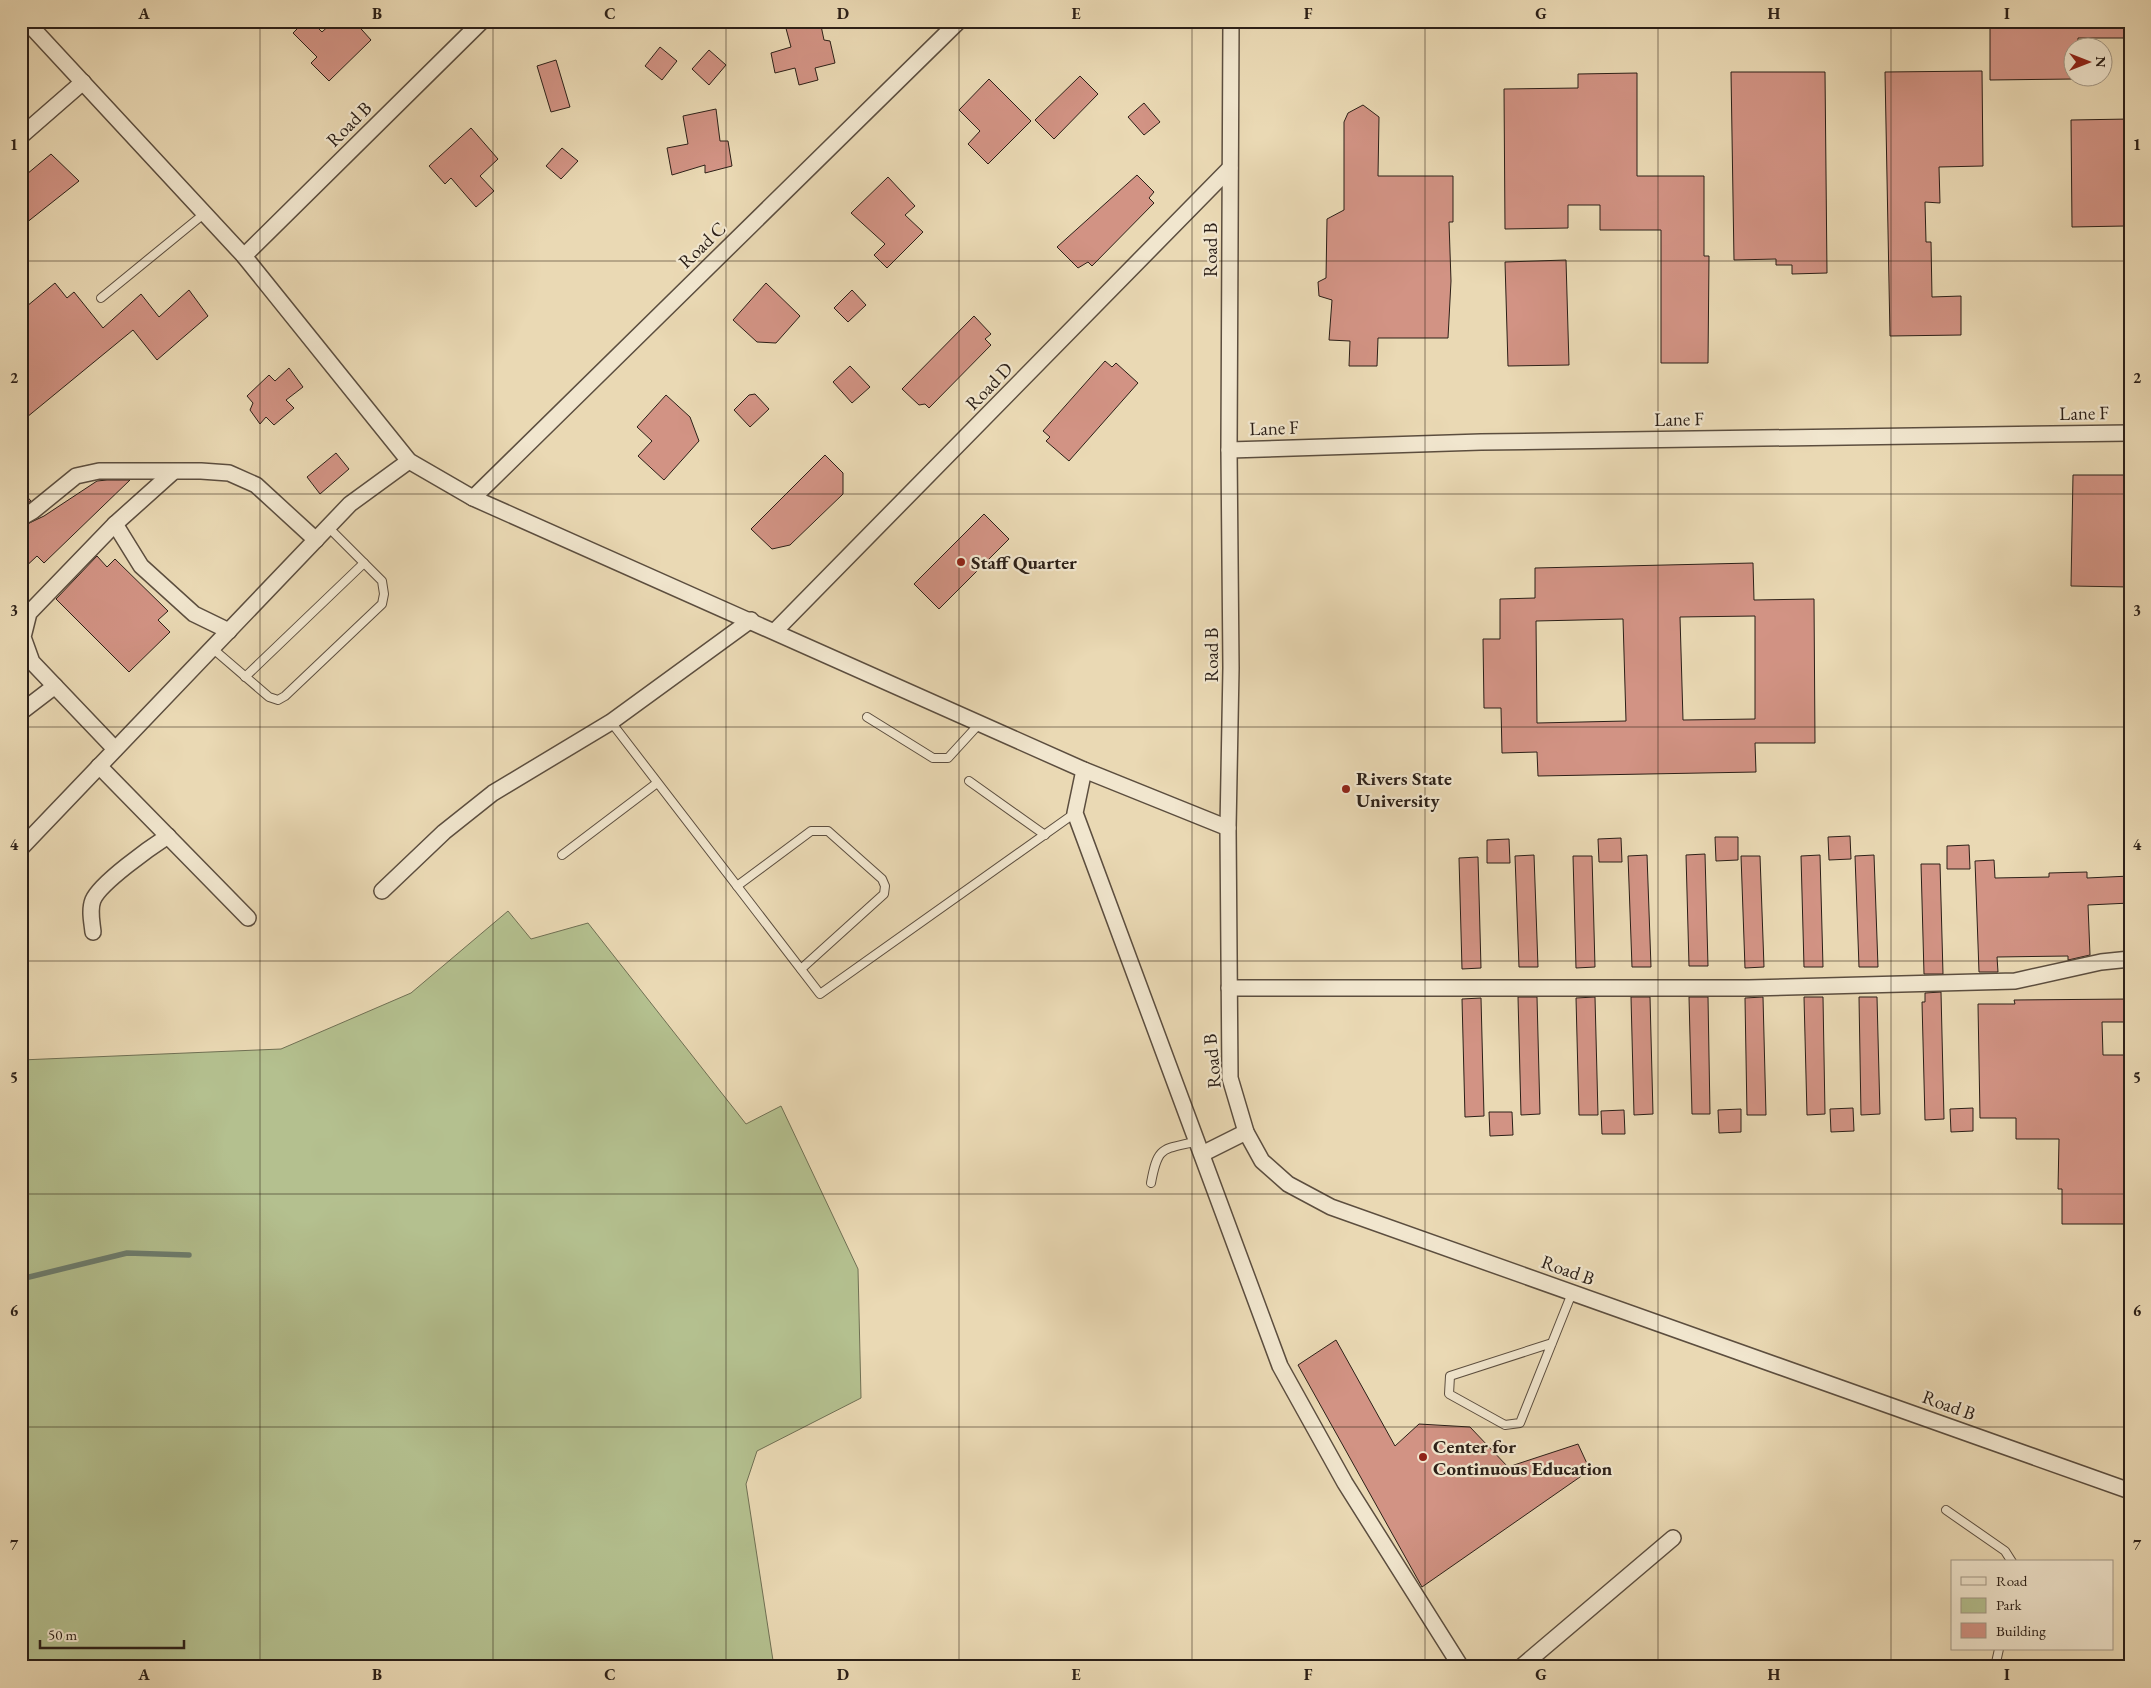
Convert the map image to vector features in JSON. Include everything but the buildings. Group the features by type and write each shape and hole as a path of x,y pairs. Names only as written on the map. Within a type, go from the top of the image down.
{"street":[{"path":"26,21 244,256 409,461 473,498 751,620 1084,770 1228,828"},
{"name":"Road B","path":"244,256 482,21"},
{"name":"Road C","path":"473,498 959,21"},
{"name":"Road B","path":"1231,21 1229,450 1232,668 1228,828 1230,1078 1246,1132 1262,1161 1288,1184 1331,1207 2130,1491"},
{"path":"21,136 83,82"},
{"name":"Road D","path":"775,631 1230,168"},
{"name":"Lane F","path":"1229,450 1481,442 2130,433"},
{"path":"21,848 350,504 409,461"},
{"path":"21,518 33,512 76,476 99,471 201,471 229,474 256,485 316,540"},
{"path":"115,749 32,662 22,637 29,613 115,524 173,472"},
{"path":"115,524 141,566 194,614 229,630"},
{"path":"382,892 444,832 493,793 611,722 751,620"},
{"path":"21,712 55,686"},
{"path":"99,766 248,918"},
{"path":"1084,770 1076,813 1280,1366 1345,1483 1461,1667"},
{"path":"93,932 91,912 93,899 112,879 168,836"},
{"path":"1229,988 1749,988 2015,981 2101,962 2130,960"},
{"path":"1200,1147 1246,1132"},
{"path":"1521,1667 1673,1538"}],"lane":[{"path":"101,298 205,213"},
{"path":"212,648 269,697 278,700 285,696 382,604 384,594 382,581 328,527"},
{"path":"245,676 364,563"},
{"path":"867,717 933,758 940,760 948,758 980,724"},
{"path":"611,722 820,994 1076,813"},
{"path":"969,781 1045,835"},
{"path":"562,855 657,782"},
{"path":"737,886 811,831 828,831 882,879 885,886 884,894 801,969"},
{"path":"1151,1183 1156,1158 1166,1149 1200,1147"},
{"path":"1552,1343 1450,1376 1449,1394 1505,1425 1520,1423 1552,1343 1572,1292"},
{"path":"1946,1510 2005,1550 2011,1560"},
{"path":"1995,1667 1999,1650"}],"green space":[{"path":"508,911 531,939 588,923 746,1124 781,1106 858,1269 861,1398 757,1451 746,1484 774,1667 603,1667 515,1660 507,1667 21,1667 21,1060 281,1049 411,993"}],"waterway":[{"path":"21,1279 127,1253 189,1255"}],"place":[{"name":"Staff Quarter","path":"961,562"},
{"name":"Rivers State University","path":"1346,789"},
{"name":"Center for Continuous Education","path":"1423,1457"}]}
